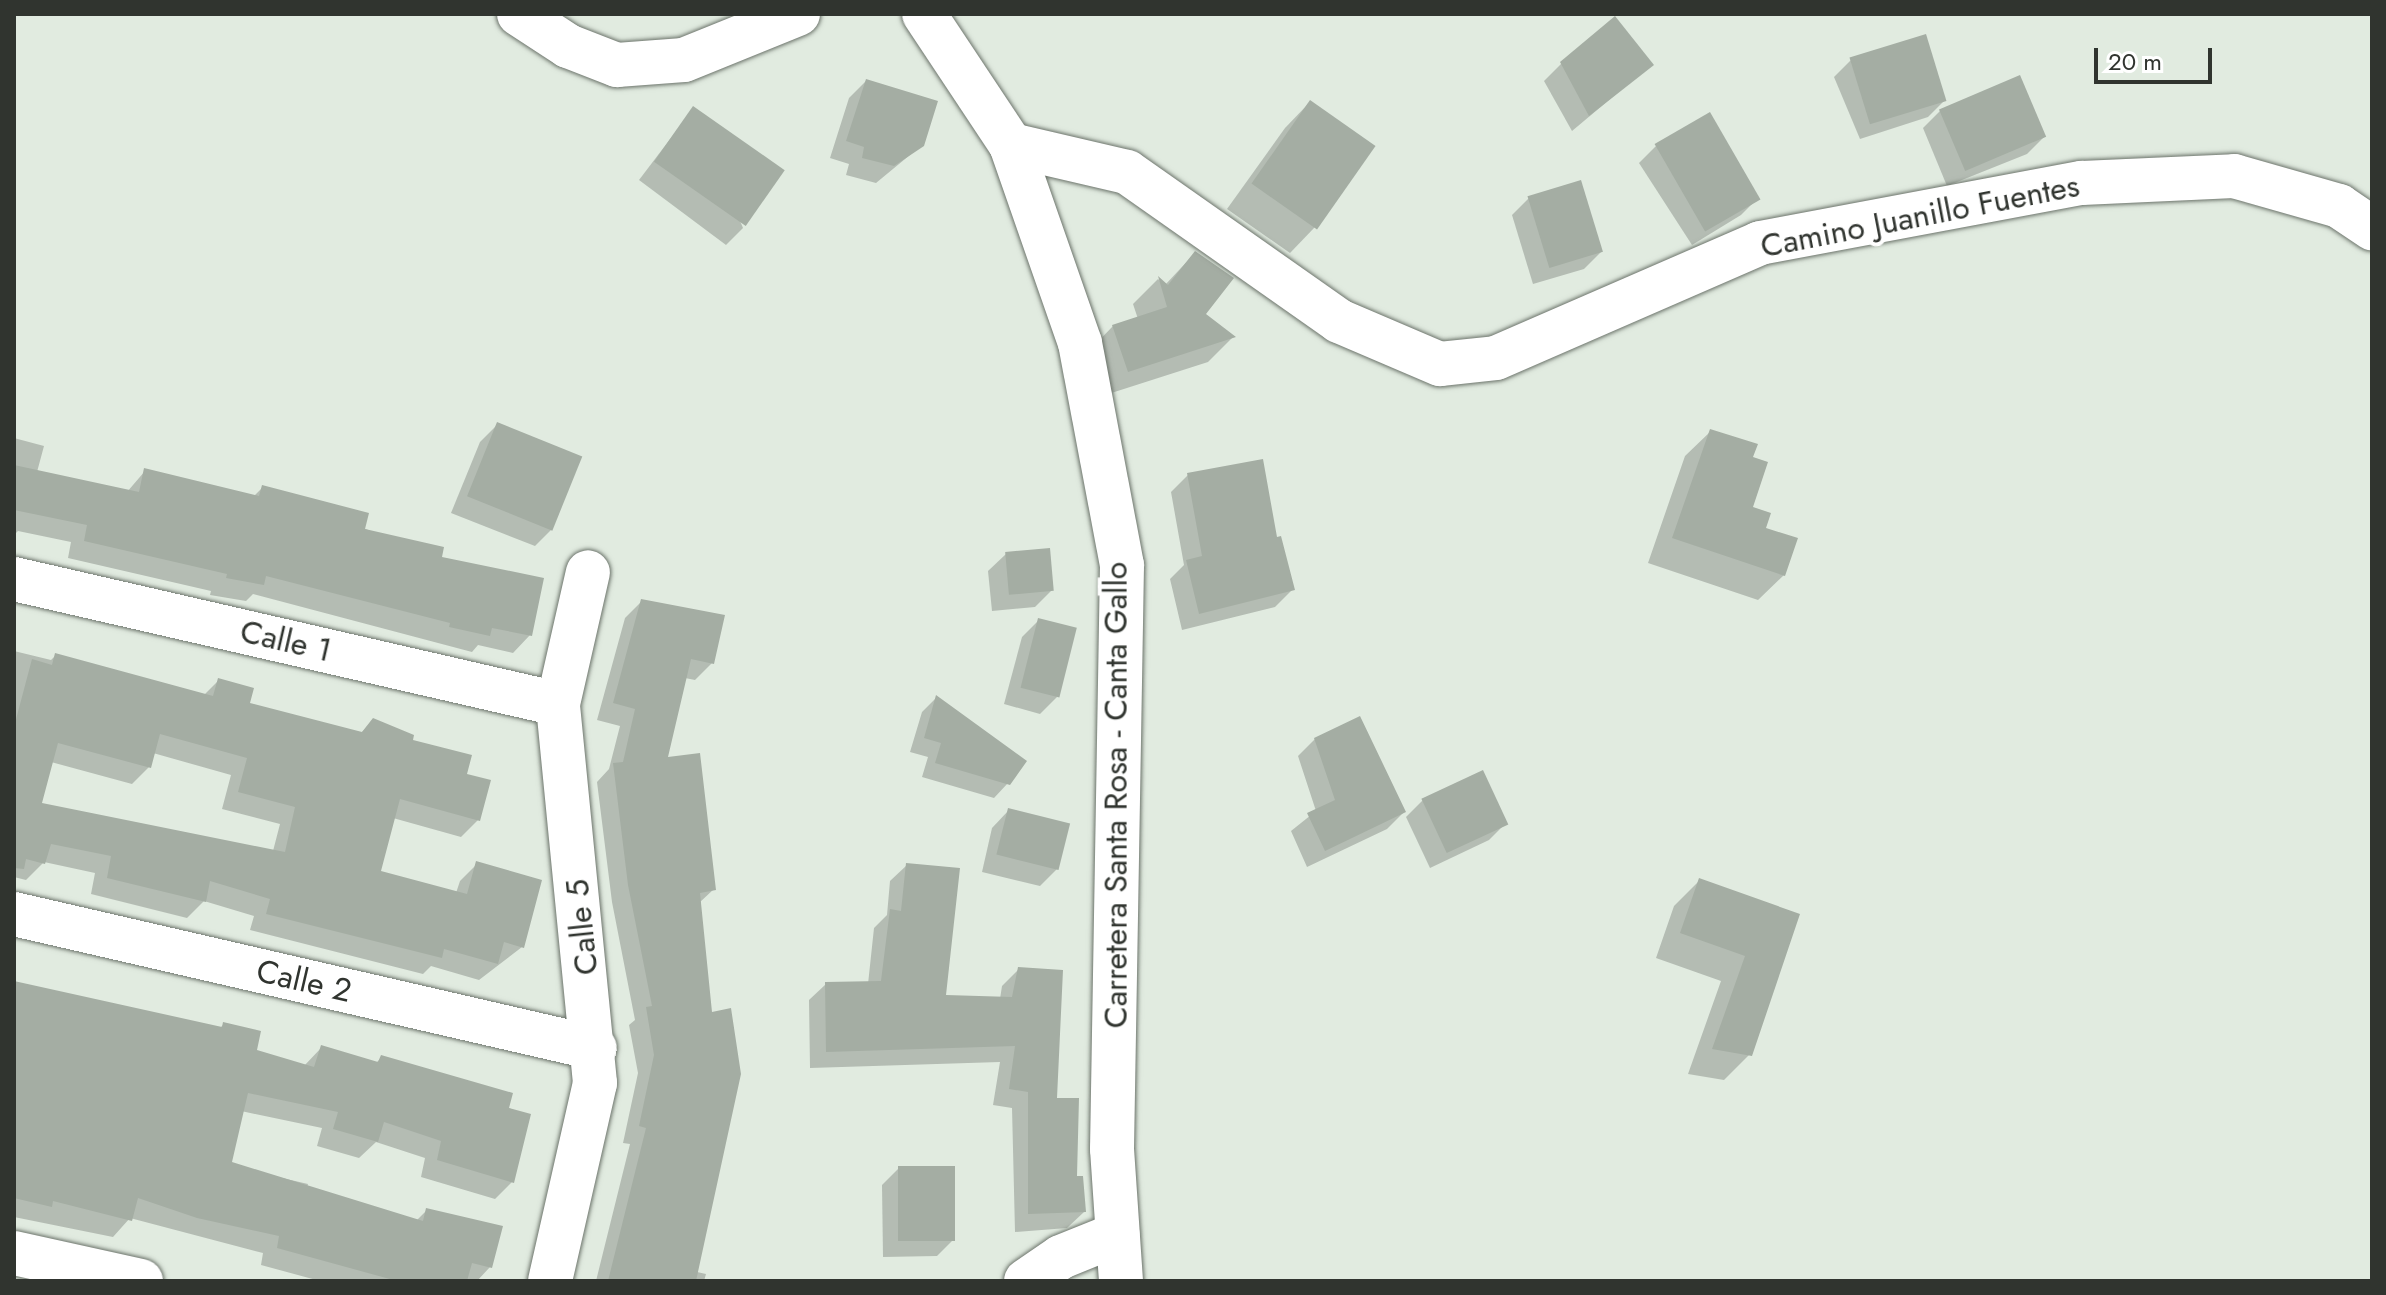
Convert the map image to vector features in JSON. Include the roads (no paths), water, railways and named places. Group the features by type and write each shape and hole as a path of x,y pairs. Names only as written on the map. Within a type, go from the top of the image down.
{"street":[{"path":"519,14 568,46 617,65 684,60 798,14"},
{"name":"Carretera Santa Rosa - Canta Gallo","path":"924,14 1011,145 1080,343 1122,565 1112,1149 1121,1281"},
{"name":"Camino Juanillo Fuentes","path":"1011,145 1127,172 1339,321 1440,364 1496,358 1760,243 2082,183 2234,176 2339,206 2372,228"},
{"name":"Calle 5","path":"550,1281 591,1106 595,1048 558,704 588,572"},
{"name":"Calle 1","path":"14,579 558,704"},
{"name":"Calle 2","path":"14,914 595,1048"},
{"path":"1026,1281 1061,1257 1118,1234"},
{"path":"14,1253 141,1281"}]}
